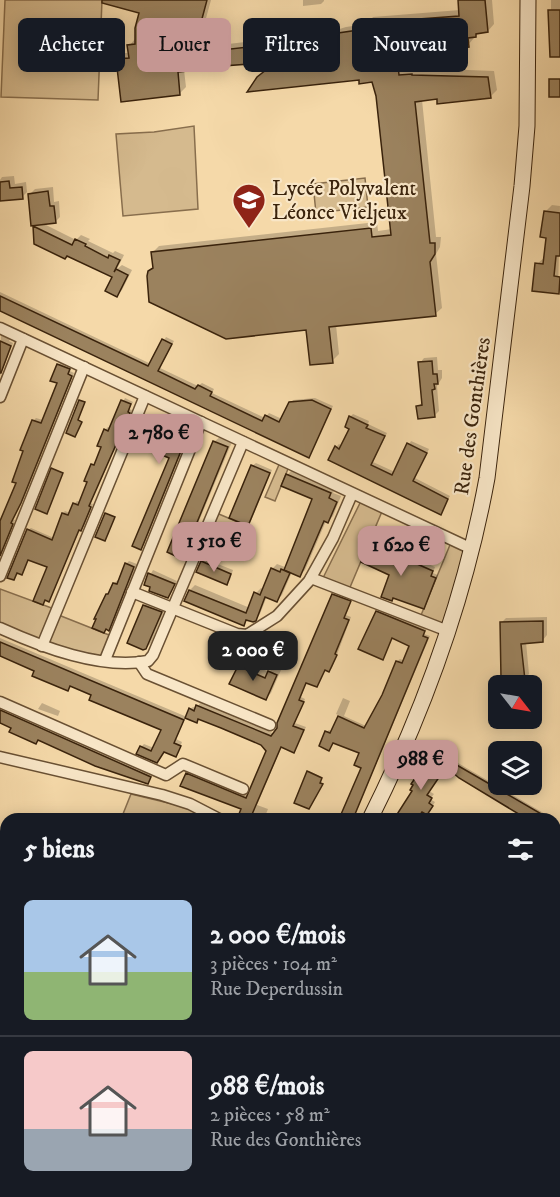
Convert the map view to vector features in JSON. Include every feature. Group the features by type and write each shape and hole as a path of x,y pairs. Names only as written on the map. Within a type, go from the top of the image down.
{"street":[{"name":"Rue des Gonthières","path":"373,813 406,745 437,668 472,549 487,478 522,197 527,126 528,0"},
{"path":"0,328 472,549"},
{"path":"0,397 23,339"},
{"path":"0,576 84,367"},
{"path":"42,646 144,396"},
{"path":"105,660 201,422"},
{"path":"0,628 42,646 73,655 105,660 148,661 153,655 243,442"},
{"path":"132,592 237,634 247,635 277,616 311,578 333,538 352,494"},
{"path":"311,578 448,631"},
{"path":"140,662 147,674 270,725"},
{"path":"0,702 166,775"},
{"path":"0,757 162,795 190,804 207,813"},
{"path":"162,795 166,775 183,764 243,789"}],"shaded area":[{"path":"5,0 102,0 101,18 18,18 18,72 99,72 98,100 1,97"},
{"path":"194,126 198,209 123,216 116,134 154,132"},
{"path":"365,178 368,207 316,213 313,184"},
{"path":"281,460 290,464 275,501 265,497"},
{"path":"362,499 383,509 348,592 321,582"},
{"path":"214,512 252,528 241,553 203,537"},
{"path":"452,540 472,549 448,631 419,620"},
{"path":"0,589 57,610 56,614 114,637 105,660 0,628"},
{"path":"131,794 185,807 198,813 123,813"}],"building":[{"path":"102,0 207,0 202,18 138,18 139,13 102,3"},
{"name":"Lycée Polyvalent Léonce Vieljeux","path":"458,0 485,0 488,32 468,38 468,18 432,18 459,16"},
{"path":"548,10 560,10 560,57 550,57"},
{"path":"137,20 137,72 178,72 180,95 121,102 118,72 125,72 125,58 129,58 127,45 135,44"},
{"name":"Lycée Polyvalent Léonce Vieljeux","path":"352,31 352,72 488,77 491,98 437,104 437,99 415,102 430,243 435,243 435,254 430,262 436,316 329,327 333,363 310,365 306,330 226,339 149,302 147,276 148,271 153,268 151,252 371,228 372,237 391,235 376,96 372,82 359,84 359,80 247,92 263,72 340,72 340,33"},
{"path":"243,48 243,64 231,65 231,49"},
{"path":"549,79 560,79 560,97 549,97"},
{"path":"9,181 10,188 22,187 23,199 0,201 0,182"},
{"path":"48,191 50,206 54,206 56,223 31,226 28,194"},
{"path":"544,211 560,213 560,256 556,256 554,276 560,277 559,294 532,291 535,263 543,264 546,238 540,237"},
{"path":"33,226 72,245 75,239 108,258 109,255 120,260 114,272 116,269 128,275 117,297 105,291 112,277 67,256 65,259 34,244"},
{"path":"0,296 148,366 162,339 172,344 158,371 195,389 198,385 212,392 210,396 262,421 265,415 279,422 289,402 312,400 331,409 309,458 0,311"},
{"path":"0,341 11,346 1,373 0,373"},
{"path":"432,361 433,374 437,374 438,384 434,384 435,389 432,390 435,417 418,419 416,406 422,405 418,362"},
{"path":"57,364 70,369 68,374 72,376 11,523 13,524 0,556 0,521 16,483 12,482 23,451 20,450 32,420 41,423 57,383 50,381"},
{"path":"79,400 85,402 78,420 82,422 75,437 66,433"},
{"path":"121,400 131,404 128,412 130,413 89,506 91,507 81,531 79,530 49,602 45,600 43,605 33,601 47,567 28,560 22,575 17,573 14,580 7,578 27,529 52,540 62,513 68,515 73,503 78,505 87,482 84,481 101,447 97,446 104,429 108,431"},
{"path":"349,416 368,425 366,428 385,436 371,465 392,475 407,443 427,453 413,481 448,499 441,515 328,460 335,446 339,449 349,429 345,427"},
{"path":"144,418 151,421 150,424 168,431 177,421 189,426 187,431 189,431 141,550 132,546 169,458 134,443"},
{"path":"213,441 228,447 182,559 167,552"},
{"path":"251,465 270,473 248,526 229,518"},
{"path":"51,468 63,473 47,514 35,509"},
{"path":"286,474 331,493 329,498 337,502 328,523 324,521 300,577 284,570 312,499 281,486"},
{"path":"105,513 115,517 105,541 95,537"},
{"path":"368,545 373,548 374,545 433,571 431,576 436,578 424,609 393,598 392,601 381,597 389,575 361,562"},
{"path":"201,561 231,574 227,585 196,572"},
{"path":"125,563 134,567 109,631 106,629 104,633 92,628 96,619 94,619 113,583 117,584"},
{"path":"271,568 290,573 277,602 265,597 256,621 246,620 244,626 184,601 189,590 246,613 254,592 260,595"},
{"path":"148,573 175,584 168,598 149,591 150,587 144,585"},
{"path":"332,594 351,601 344,618 349,620 329,672 325,670 317,687 306,683 299,700 304,702 293,726 304,730 294,753 281,747 253,813 239,813 241,809 180,786 186,773 246,798 266,751 261,745 221,728 198,719 197,723 185,718 189,708 194,711 196,705 271,736 277,728 277,723"},
{"path":"143,605 162,612 146,649 143,650 127,643"},
{"path":"376,611 425,631 423,636 428,638 355,813 342,813 361,768 354,765 359,753 333,743 329,751 319,746 325,731 330,733 338,716 364,728 382,695 396,661 402,663 409,646 392,638 383,660 358,649"},
{"path":"543,621 543,642 521,644 524,675 501,675 500,622"},
{"path":"0,642 184,720 174,743 181,746 176,757 164,752 157,763 136,754 140,746 151,751 161,730 89,700 91,695 70,686 68,691 32,676 34,671 0,656"},
{"path":"238,666 265,678 268,671 277,675 266,700 229,684"},
{"path":"0,710 151,777 148,784 95,766 38,740 36,744 9,732 11,728 0,723"},
{"path":"430,757 446,767 427,795 432,798 429,803 433,806 428,813 398,813 412,791 410,790 413,785 411,784"},
{"path":"455,764 488,783 488,795 509,795 540,813 517,813 459,778 451,771"},
{"path":"307,771 322,778 320,783 323,784 309,809 294,803"}],"place":[{"name":"Lycée Polyvalent Léonce Vieljeux","path":"249,229"}]}
